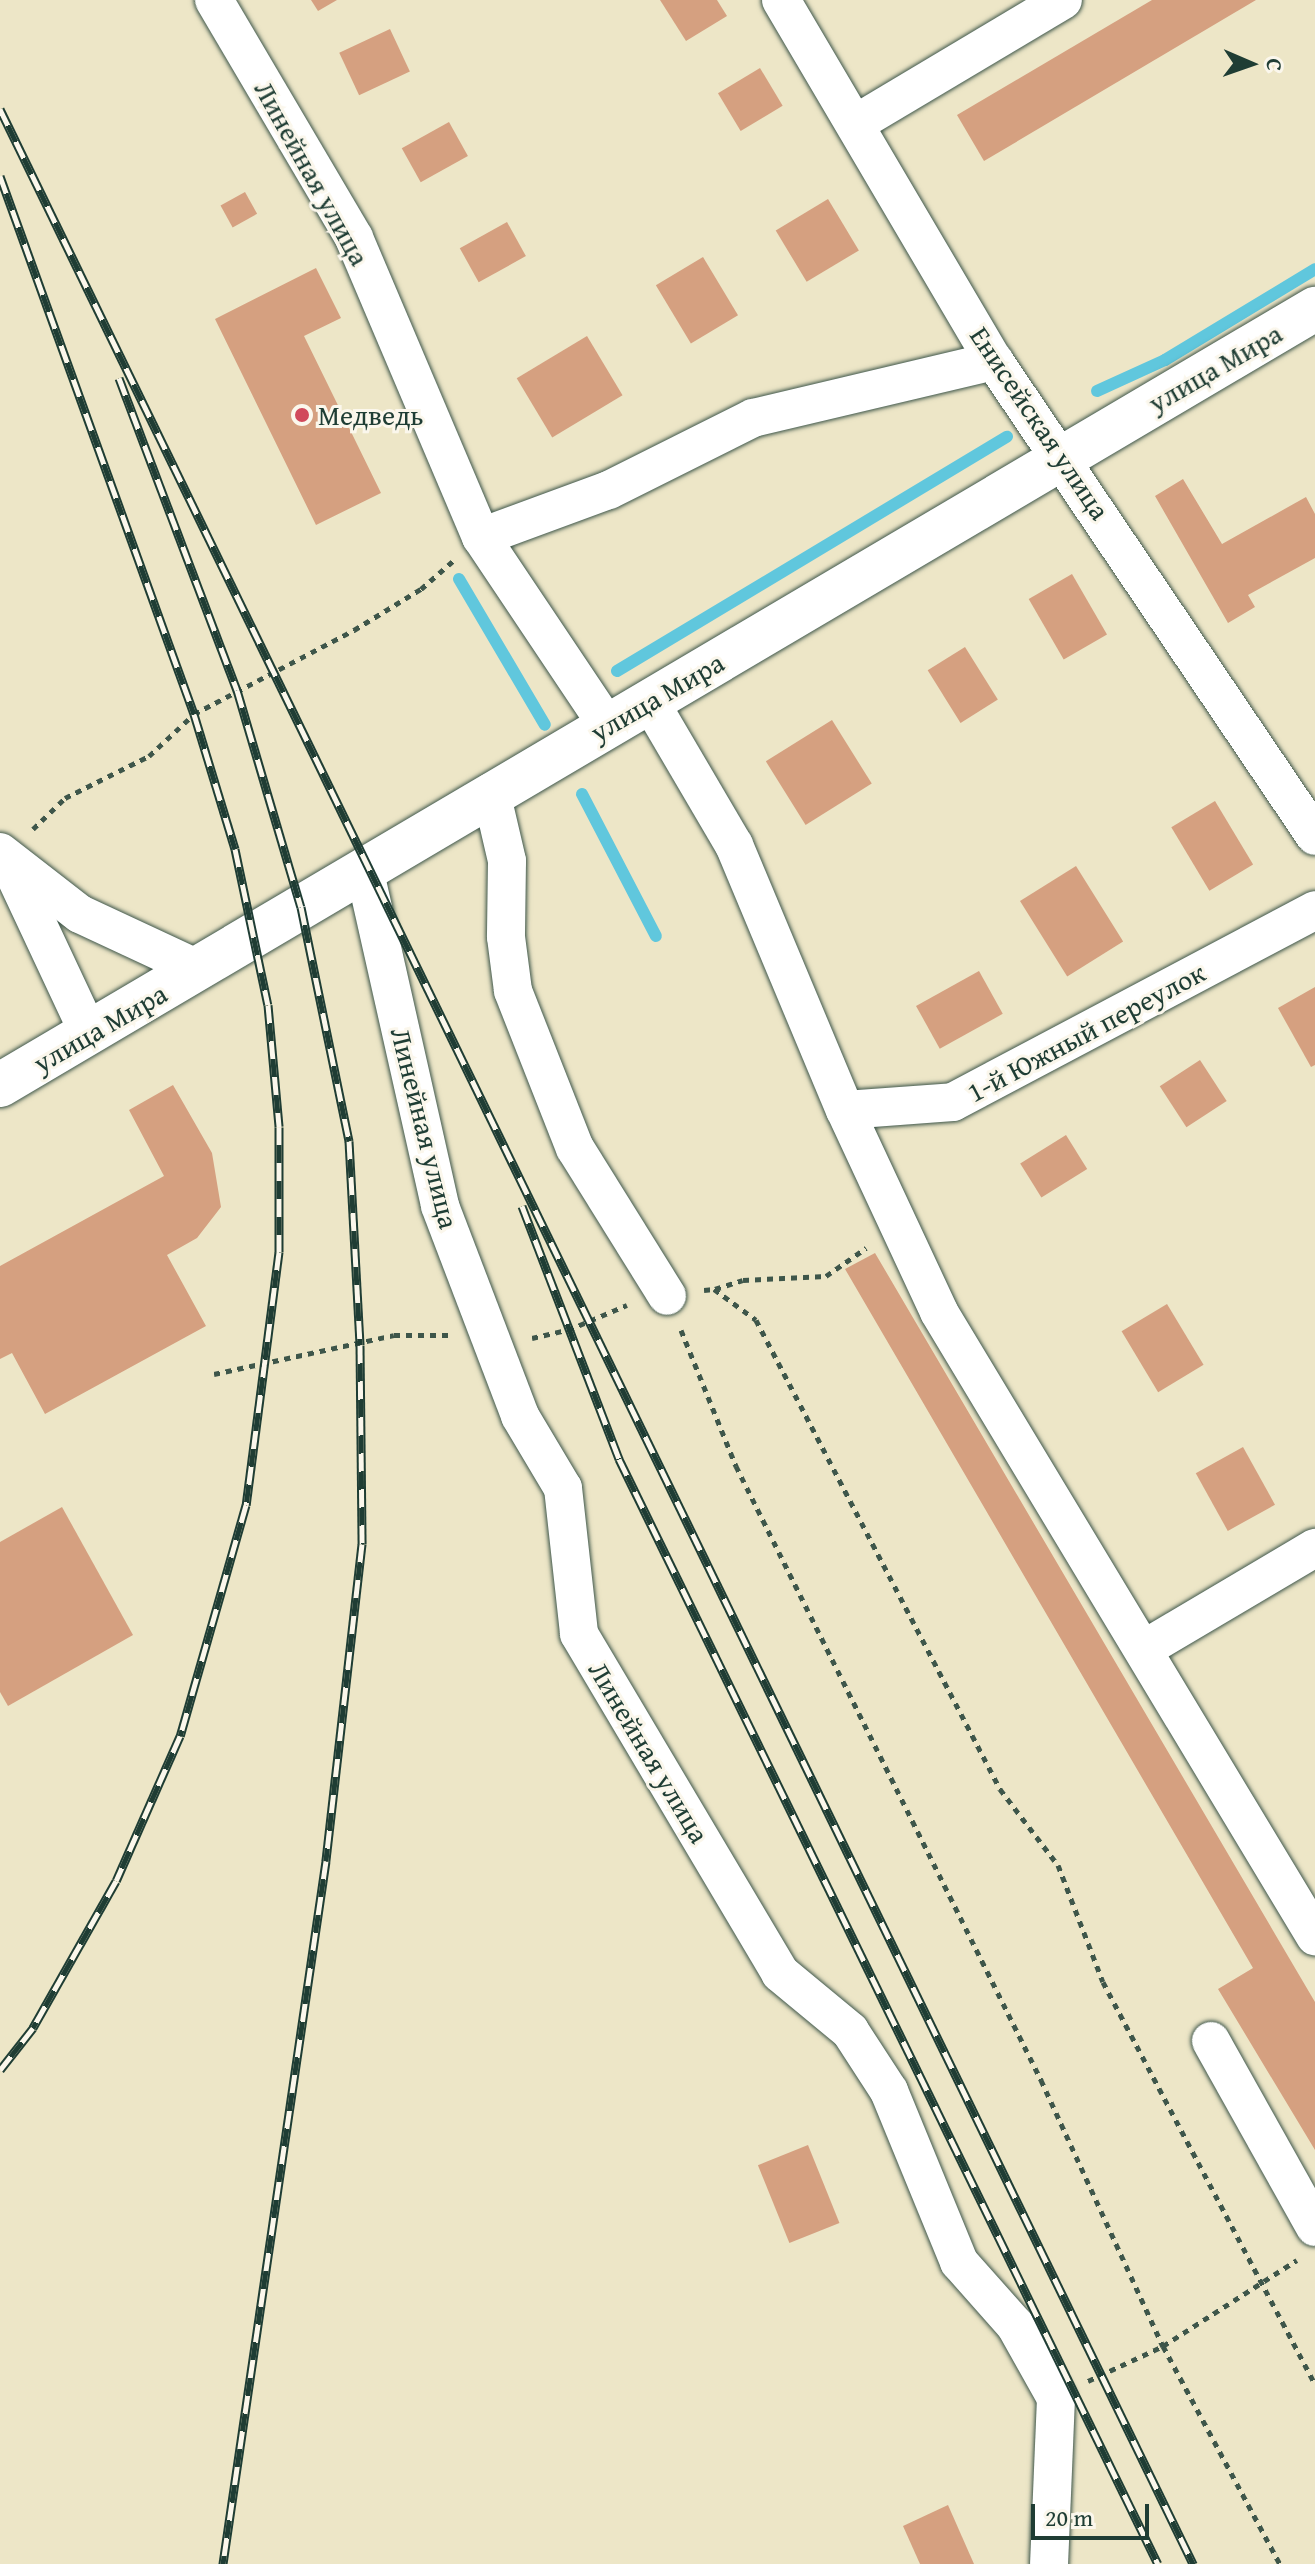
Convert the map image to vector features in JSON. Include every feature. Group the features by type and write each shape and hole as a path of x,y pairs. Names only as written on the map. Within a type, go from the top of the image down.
{"main road":[{"name":"улица Мира","path":"0,1085 200,970 491,792 608,727 1061,456 1315,309"}],"street":[{"name":"Линейная улица","path":"214,0 354,238 481,537 608,727"},
{"name":"Енисейская улица","path":"781,0 994,361 1315,836"},
{"path":"855,124 1063,0"},
{"path":"481,537 609,490 753,418 994,361"},
{"path":"650,702 734,845 845,1110 939,1312 1315,1936"},
{"path":"491,792 507,861 506,937 513,991 575,1148 667,1296"},
{"path":"2,849 80,914 200,970"},
{"path":"2,849 89,1034"},
{"name":"Линейная улица","path":"364,868 440,1206 520,1416 563,1488 579,1634 780,1973 850,2031 889,2091 959,2262 1015,2325 1056,2398"},
{"name":"1-й Южный переулок","path":"845,1110 953,1102 1315,910"},
{"path":"1144,1649 1315,1548"},
{"path":"1211,2041 1308,2242"},
{"path":"1049,2564 1056,2398"}],"path":[{"path":"2,849 65,798 149,756 194,714 421,589 481,537"},
{"path":"214,1374 407,1334 522,1340 568,1330 622,1306 667,1296 714,1289 743,1280 826,1276 840,1261 901,1230"},
{"path":"714,1289 756,1320 1000,1789 1058,1865 1103,1982 1315,2384"},
{"path":"667,1296 736,1466 1041,2080 1163,2346 1280,2564"},
{"path":"1056,2398 1163,2346 1261,2282 1308,2242"}],"building":[{"path":"311,0 337,0 318,11"},
{"path":"660,0 717,0 727,16 686,41"},
{"path":"1152,0 1256,0 984,161 957,115"},
{"path":"390,29 410,72 359,95 339,53"},
{"path":"760,68 783,106 741,131 718,93"},
{"path":"449,122 468,156 421,182 402,148"},
{"path":"245,192 257,214 233,227 221,206"},
{"path":"828,199 859,250 807,282 776,230"},
{"path":"507,222 526,256 479,282 460,248"},
{"path":"703,257 738,315 691,344 656,285"},
{"name":"Медведь","path":"316,268 341,318 304,336 381,493 316,525 215,319"},
{"path":"587,336 623,395 552,437 517,378"},
{"path":"1183,479 1222,544 1306,497 1315,514 1315,558 1248,595 1255,607 1228,623 1155,496"},
{"path":"1072,574 1107,635 1064,660 1029,599"},
{"path":"965,647 998,700 961,723 928,670"},
{"path":"832,720 872,784 806,825 766,761"},
{"path":"1215,801 1253,864 1209,891 1171,827"},
{"path":"1076,866 1123,941 1067,976 1020,901"},
{"path":"979,971 1003,1014 940,1049 916,1006"},
{"path":"1315,987 1315,1065 1311,1067 1278,1008"},
{"path":"1200,1060 1227,1101 1186,1127 1160,1086"},
{"path":"173,1085 212,1153 221,1207 197,1238 167,1255 206,1326 45,1414 12,1353 0,1359 0,1266 164,1176 129,1110"},
{"path":"1066,1135 1087,1169 1041,1198 1020,1164"},
{"path":"875,1253 1315,2002 1315,2150 1218,1989 1253,1968 845,1269"},
{"path":"1167,1304 1204,1365 1158,1392 1122,1331"},
{"path":"1243,1447 1275,1505 1228,1531 1196,1473"},
{"path":"62,1507 133,1635 8,1706 0,1692 0,1542"},
{"path":"808,2145 839,2223 789,2243 758,2165"},
{"path":"948,2505 974,2564 920,2564 903,2526"}],"waterway":[{"path":"1097,391 1165,360 1315,269"},
{"path":"617,671 1007,437"},
{"path":"459,579 545,725"},
{"path":"582,794 656,936"}],"railway":[{"path":"0,109 1193,2564"},
{"path":"0,176 194,714 235,849 268,1005 279,1127 279,1252 246,1505 180,1736 116,1881 33,2028 0,2070"},
{"path":"119,378 237,690 301,907 349,1141 360,1345 362,1544 326,1861 223,2564"},
{"path":"522,1206 619,1459 1158,2564"}],"place":[{"name":"Медведь","path":"302,415"}]}
